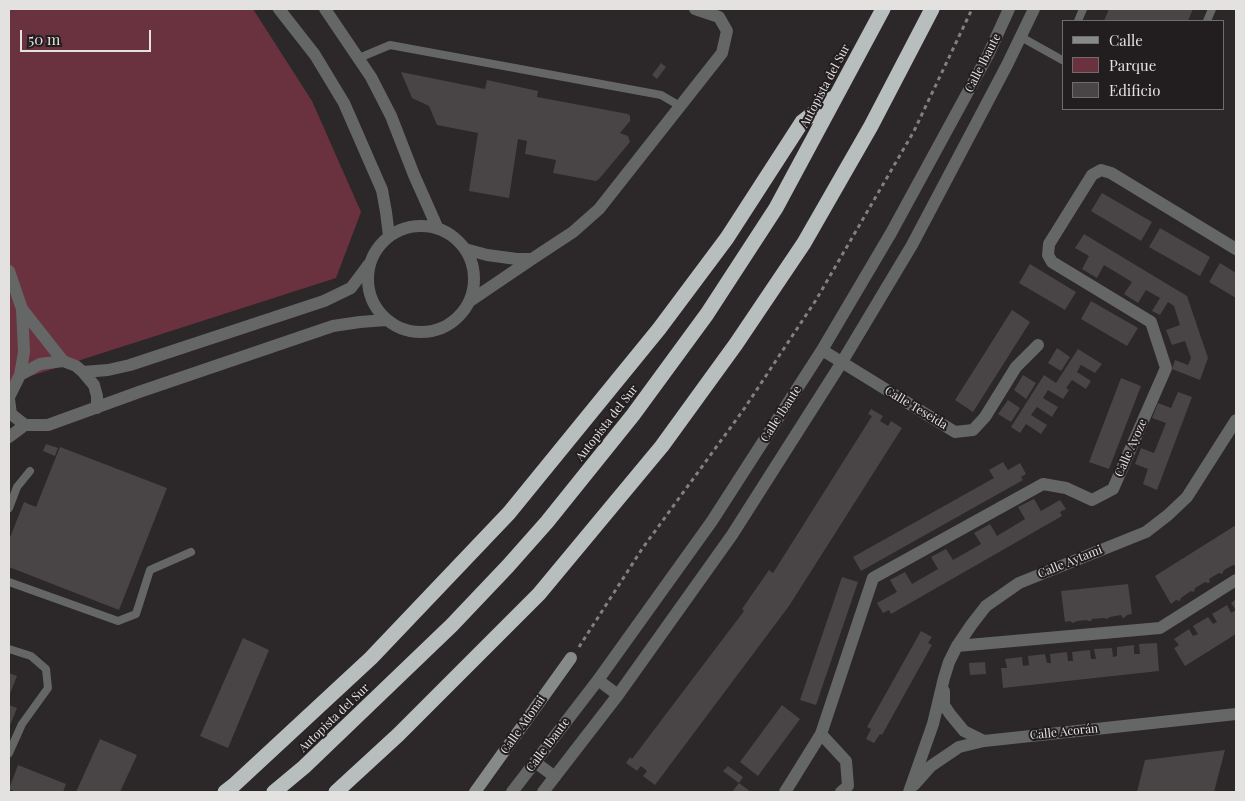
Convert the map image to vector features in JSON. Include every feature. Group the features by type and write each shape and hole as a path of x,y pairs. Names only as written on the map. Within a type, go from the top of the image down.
{"highway":[{"name":"Autopista del Sur","path":"274,792 304,767 452,625 547,522 633,415 707,314 776,208 883,9"},
{"path":"336,792 398,735 539,594 662,446 736,344 804,242 871,126 932,9"},
{"path":"227,790 371,658 509,513 659,329 699,276 727,238 802,122 838,94"}],"street":[{"path":"280,9 315,55 344,103 382,190 389,236"},
{"path":"325,9 371,77 391,116 438,229"},
{"path":"470,301 573,232 599,209 722,53 727,31 719,17 695,9"},
{"name":"Calle Ibaute","path":"512,792 598,680 712,521 822,350 891,233 988,54 1008,9"},
{"name":"Calle Ibaute","path":"543,792 618,695 732,535 842,362 912,246 1007,65 1034,9"},
{"path":"988,54 1007,65"},
{"name":"Calle Ayoze","path":"785,792 821,734 873,578 1043,484 1066,488 1092,500 1113,489 1166,368 1151,322 1052,262 1048,255 1049,244 1092,175 1101,170 1111,173 1236,249"},
{"path":"83,372 108,370 130,365 324,301 351,288 369,264 377,249 389,236 404,228 421,226 438,229 453,236 465,249 473,265 475,284 470,301 460,316 445,327 428,333 408,332 386,320 376,309 370,298 367,281 369,264"},
{"path":"465,249 517,259 532,259"},
{"path":"9,271 22,309 24,352 20,375 9,398 11,414 25,425 48,426 139,392 333,326 386,320"},
{"path":"22,309 63,361"},
{"name":"Calle Teseida","path":"822,350 955,432 973,430 985,417 1016,367 1038,346"},
{"path":"20,375 40,364 63,361 76,366 94,385 97,396 97,408"},
{"name":"Calle Aytami","path":"909,792 933,724 949,662 957,646 986,606 1019,583 1146,532 1187,497 1236,420"},
{"path":"9,437 25,425"},
{"path":"957,646 1160,628 1236,580"},
{"name":"Calle Adonai","path":"475,792 571,658"},
{"path":"944,678 944,705 964,731 984,741"},
{"path":"598,680 618,695"},
{"name":"Calle Acorán","path":"909,792 931,766 938,761 959,747 984,741 1236,714"},
{"path":"821,734 846,761 848,786 841,792"},
{"path":"535,762 555,777"}],"lane":[{"path":"1021,37 1062,58"},
{"path":"359,58 390,45 661,95 680,106"},
{"path":"9,508 17,487 30,471"},
{"path":"9,582 118,621 136,614 150,570 191,552"},
{"path":"9,649 31,656 46,669 48,688 22,724 9,753"}],"path":[{"path":"571,658 642,550 744,409 816,300 914,131 972,9"}],"green space":[{"path":"9,9 253,9 312,101 361,212 336,278 9,383"}],"building":[{"path":"1109,9 1193,9 1188,20 1104,20"},
{"path":"661,63 666,67 657,79 652,75"},
{"path":"401,72 485,89 487,80 538,91 537,97 628,114 630,121 620,133 628,136 630,142 596,181 553,173 556,160 525,154 527,141 518,139 509,198 469,191 478,133 437,125 429,106 412,98"},
{"path":"1102,193 1152,222 1141,241 1091,211"},
{"path":"1160,228 1210,257 1200,276 1149,247"},
{"path":"1084,234 1187,296 1208,358 1200,380 1172,369 1175,360 1188,365 1191,358 1185,341 1172,345 1166,330 1180,325 1174,306 1168,302 1160,315 1152,311 1160,298 1146,290 1138,303 1124,294 1132,282 1104,265 1097,278 1082,269 1089,256 1075,248"},
{"path":"1220,263 1236,273 1236,298 1209,282"},
{"path":"1030,264 1076,292 1065,310 1019,283"},
{"path":"1091,301 1138,328 1127,346 1081,319"},
{"path":"1012,310 1030,322 973,412 955,400"},
{"path":"1057,348 1070,357 1061,371 1048,363"},
{"path":"1078,349 1102,364 1095,373 1081,365 1077,372 1091,381 1086,389 1072,380 1066,388 1069,390 1063,399 1048,390 1043,398 1058,407 1052,417 1037,407 1031,415 1047,425 1041,434 1026,424 1020,433 1011,427 1044,375 1056,383"},
{"path":"1023,375 1036,383 1026,399 1014,390"},
{"path":"1121,378 1141,386 1109,469 1089,462"},
{"path":"1178,392 1192,397 1157,490 1143,484 1148,469 1135,464 1141,448 1154,453 1166,423 1152,418 1158,403 1171,408"},
{"path":"1008,400 1020,408 1011,422 998,414"},
{"path":"871,409 883,416 880,421 888,426 891,421 902,428 789,606 655,785 643,776 647,771 641,766 637,771 626,763 630,757 632,759 744,611 742,609 769,570 773,573 872,416 868,414"},
{"path":"46,444 58,448 55,456 43,451"},
{"path":"60,447 167,488 119,610 9,567 9,540 24,502 36,507"},
{"path":"1003,462 1008,470 1020,463 1026,474 1021,477 1023,480 861,571 853,557 994,478 989,470"},
{"path":"1034,499 1041,511 1060,500 1066,509 1060,512 1062,516 891,614 889,610 883,613 877,603 897,592 890,580 905,572 912,584 938,569 931,557 946,549 953,560 981,544 974,533 990,524 997,536 1025,519 1018,507"},
{"path":"1236,525 1236,566 1233,565 1224,570 1222,574 1219,573 1209,579 1210,582 1205,582 1195,588 1194,592 1191,591 1181,598 1180,601 1176,600 1171,604 1155,576"},
{"path":"842,577 858,582 816,705 800,700"},
{"path":"1128,584 1132,614 1124,618 1121,615 1107,619 1092,619 1091,621 1065,622 1061,591"},
{"path":"1236,599 1236,610 1231,603"},
{"path":"1227,605 1231,613 1236,610 1236,634 1185,666 1174,648 1179,645 1174,639 1189,629 1193,636 1198,634 1193,626 1208,617 1213,624 1217,622 1212,614"},
{"path":"921,631 932,637 928,643 932,645 882,735 880,734 874,743 866,739 871,729 867,727"},
{"path":"243,638 269,650 228,748 200,736"},
{"path":"1157,643 1159,671 1003,688 1001,668 1007,668 1005,659 1022,657 1023,666 1029,665 1028,656 1045,654 1047,663 1051,663 1050,654 1067,652 1068,661 1073,661 1072,652 1090,650 1091,659 1096,659 1094,649 1112,648 1113,657 1117,656 1117,647 1134,645 1134,654 1140,654 1139,644"},
{"path":"985,662 986,674 970,675 969,663"},
{"path":"9,673 17,676 9,696"},
{"path":"9,705 17,708 9,728"},
{"path":"782,705 800,719 758,776 740,762"},
{"path":"100,739 137,755 120,792 76,792"},
{"path":"1225,750 1214,792 1137,792 1145,760"},
{"path":"18,765 66,784 63,792 16,792 9,789"},
{"path":"728,766 743,777 739,783 723,771"},
{"path":"739,783 751,792 732,792"}]}
